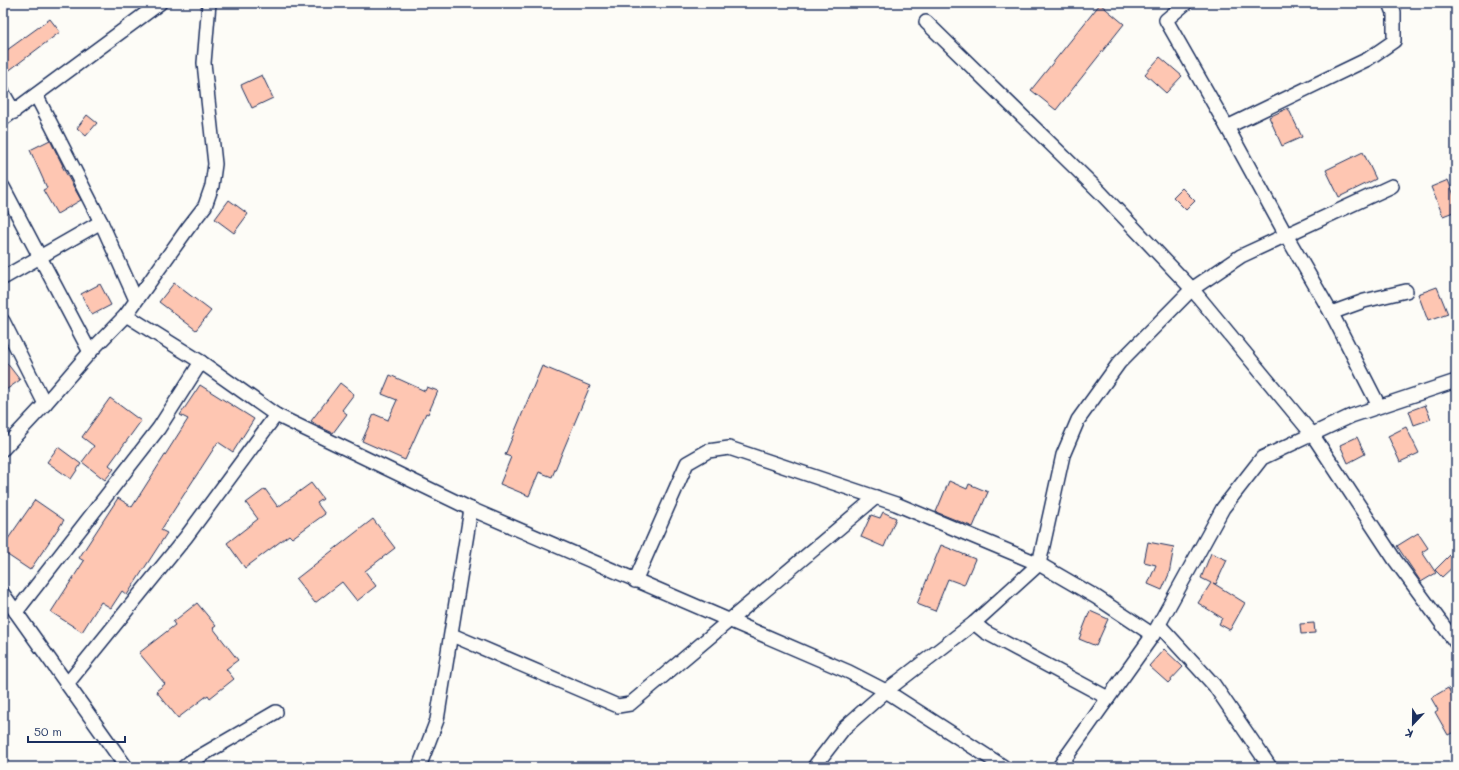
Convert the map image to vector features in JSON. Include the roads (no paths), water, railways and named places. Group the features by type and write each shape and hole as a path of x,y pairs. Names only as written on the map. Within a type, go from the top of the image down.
{"street":[{"path":"3,120 160,3"},
{"path":"3,449 45,404 90,352 126,315 205,206 212,186 215,164 204,63 209,3"},
{"path":"1186,3 1166,20 1331,313 1379,406"},
{"path":"1227,127 1368,59 1394,41 1394,13 1390,3"},
{"path":"926,22 1100,192 1192,289 1312,434 1395,560 1456,643"},
{"path":"3,93 14,112"},
{"path":"36,95 101,222 136,300"},
{"path":"814,767 844,728 886,691 974,623 1039,564 1063,455 1078,420 1119,363 1192,289 1241,256 1392,186"},
{"path":"3,187 90,352"},
{"path":"3,278 101,222"},
{"path":"1331,313 1364,301 1406,291"},
{"path":"126,315 201,362 276,415 471,509 849,672 886,691 1004,767"},
{"path":"3,321 45,404"},
{"path":"16,612 159,428 201,362"},
{"path":"1059,767 1156,630 1223,508 1262,458 1351,416 1456,381"},
{"path":"67,684 186,537 276,415"},
{"path":"635,581 687,463 708,451 729,448 876,497 960,530 1039,564 1156,630 1214,685 1270,767"},
{"path":"452,635 618,706 630,704 876,497"},
{"path":"419,767 437,720 452,635 471,509"},
{"path":"3,594 126,767"},
{"path":"974,623 985,632 1108,698"},
{"path":"184,767 190,762 276,712"}]}
